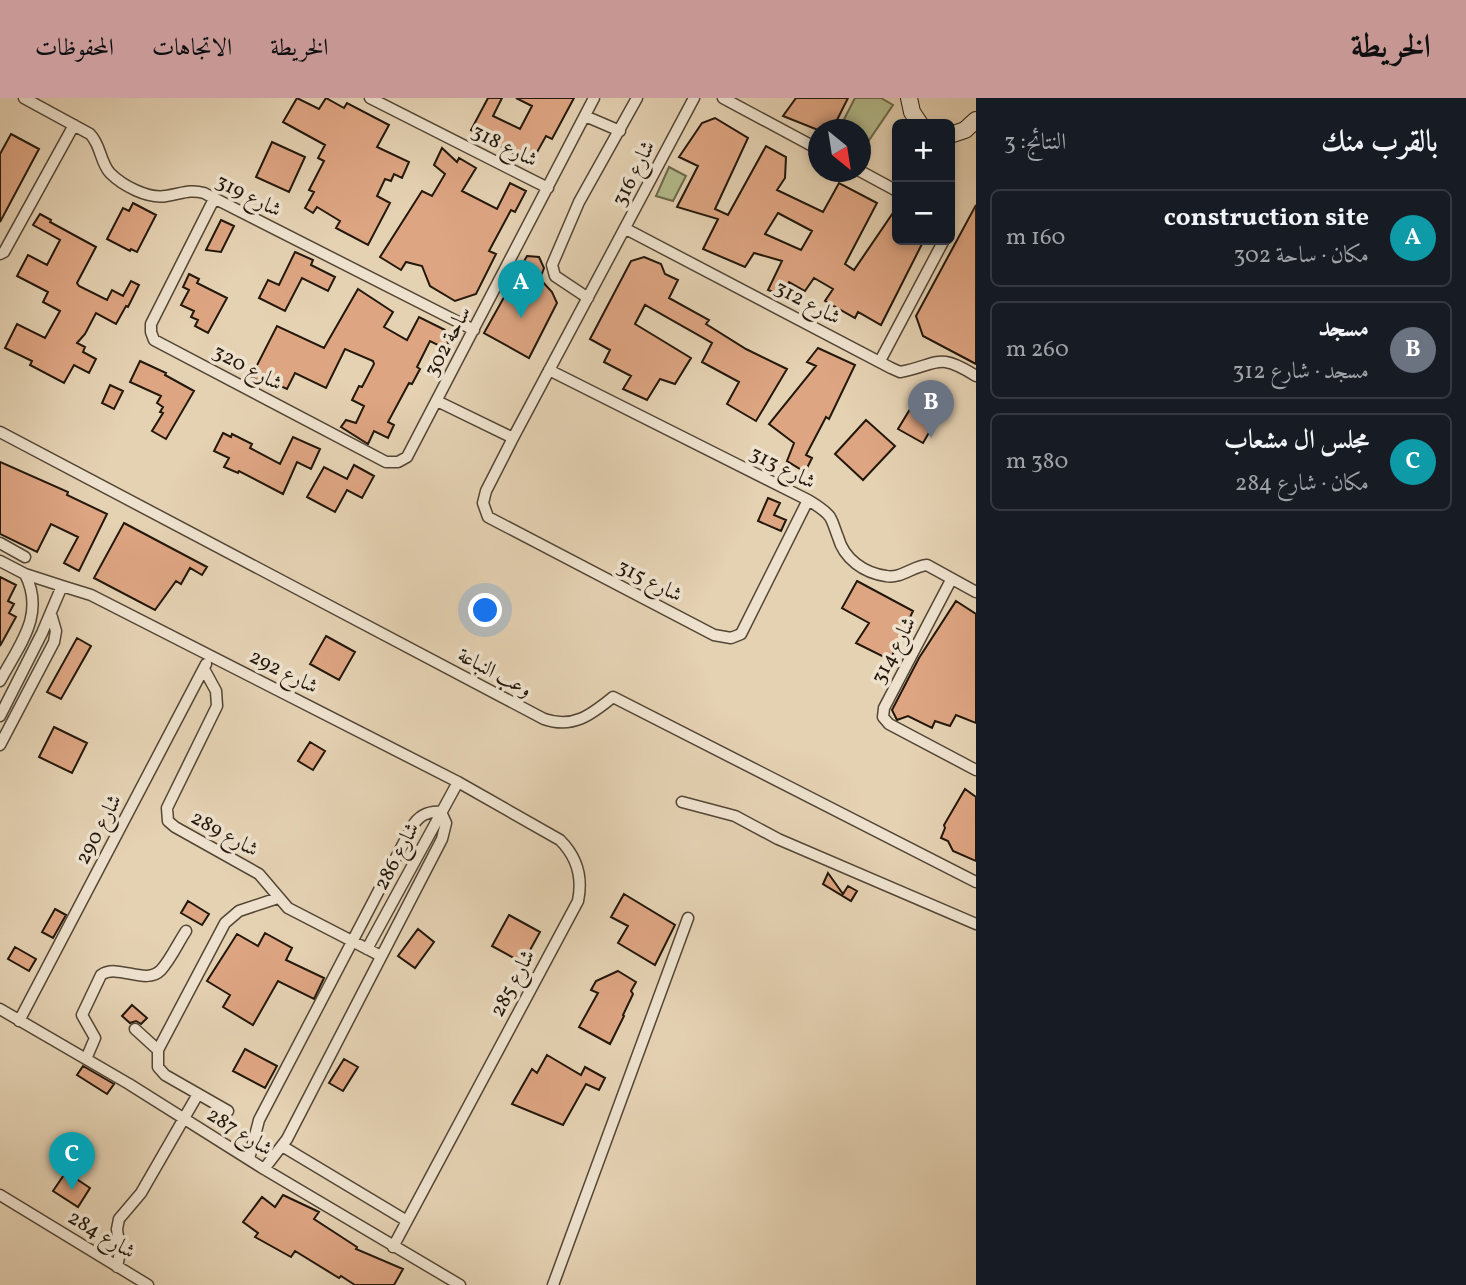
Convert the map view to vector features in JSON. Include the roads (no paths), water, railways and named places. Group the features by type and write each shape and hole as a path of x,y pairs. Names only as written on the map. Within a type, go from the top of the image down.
{"street":[{"name":"شارع 319","path":"24,98 90,134 96,140 105,166 112,175 146,195 168,196 193,190 474,330"},
{"name":"شارع 318","path":"370,98 548,188"},
{"name":"ساحة 302","path":"513,438 437,401 594,98"},
{"path":"588,298 555,276 552,264 579,202 638,98"},
{"name":"شارع 316","path":"626,229 694,98"},
{"path":"723,98 808,144"},
{"path":"908,99 917,119"},
{"path":"584,116 620,131"},
{"path":"0,254 4,252 74,125"},
{"path":"871,177 892,188"},
{"name":"شارع 320","path":"214,199 151,324 154,340 386,462 398,463 407,457 437,401"},
{"path":"513,438 626,229"},
{"name":"شارع 312","path":"626,229 900,372 932,361 944,361 976,376"},
{"path":"880,361 941,245"},
{"name":"شارع 313","path":"549,370 808,500 828,514 835,525 842,550 851,561 888,577 928,565 976,592"},
{"name":"وعب النباعة","path":"0,432 544,719 554,723 575,722 585,718 613,697 976,881"},
{"name":"شارع 315","path":"513,438 486,491 483,503 488,517 714,635 731,638 741,634 808,500"},
{"path":"0,543 25,557"},
{"path":"0,561 25,574 62,586 51,614 0,716"},
{"path":"0,681 28,629 33,611 33,592 25,574"},
{"name":"شارع 314","path":"951,580 884,708 883,716 889,724 976,770"},
{"name":"شارع 292","path":"62,586 91,595 458,782"},
{"path":"0,745 54,642 56,631 51,614"},
{"name":"شارع 290","path":"19,1021 211,655"},
{"name":"شارع 289","path":"204,669 216,691 217,706 169,804 166,812 171,824 254,871 267,882 288,908 381,956"},
{"path":"7,703 19,709"},
{"name":"شارع 286","path":"368,949 458,782"},
{"name":"شارع 285","path":"393,1247 580,894 577,866 560,840 458,782"},
{"path":"682,802 728,813 778,839 976,924"},
{"path":"249,1159 259,1120 416,821 427,813 441,812 446,823 445,834 282,1146 264,1169"},
{"path":"228,1111 161,1071 157,1061 158,1050 225,923 239,911 278,898"},
{"path":"553,1285 688,918"},
{"path":"86,1059 94,1038 82,1015 101,975 110,971 151,975 159,972 186,931"},
{"name":"شارع 287","path":"0,1009 460,1285"},
{"path":"135,1029 158,1050"},
{"path":"117,1267 120,1252 117,1229 119,1219 141,1193 198,1094"},
{"path":"282,1146 407,1221"},
{"name":"شارع 284","path":"0,1195 148,1285"},
{"path":"87,1264 93,1252"}],"place":[{"name":"construction site","path":"521,318"},
{"name":"مسجد","path":"931,438"},
{"name":"مجلس ال مشعاب","path":"72,1190"}]}
